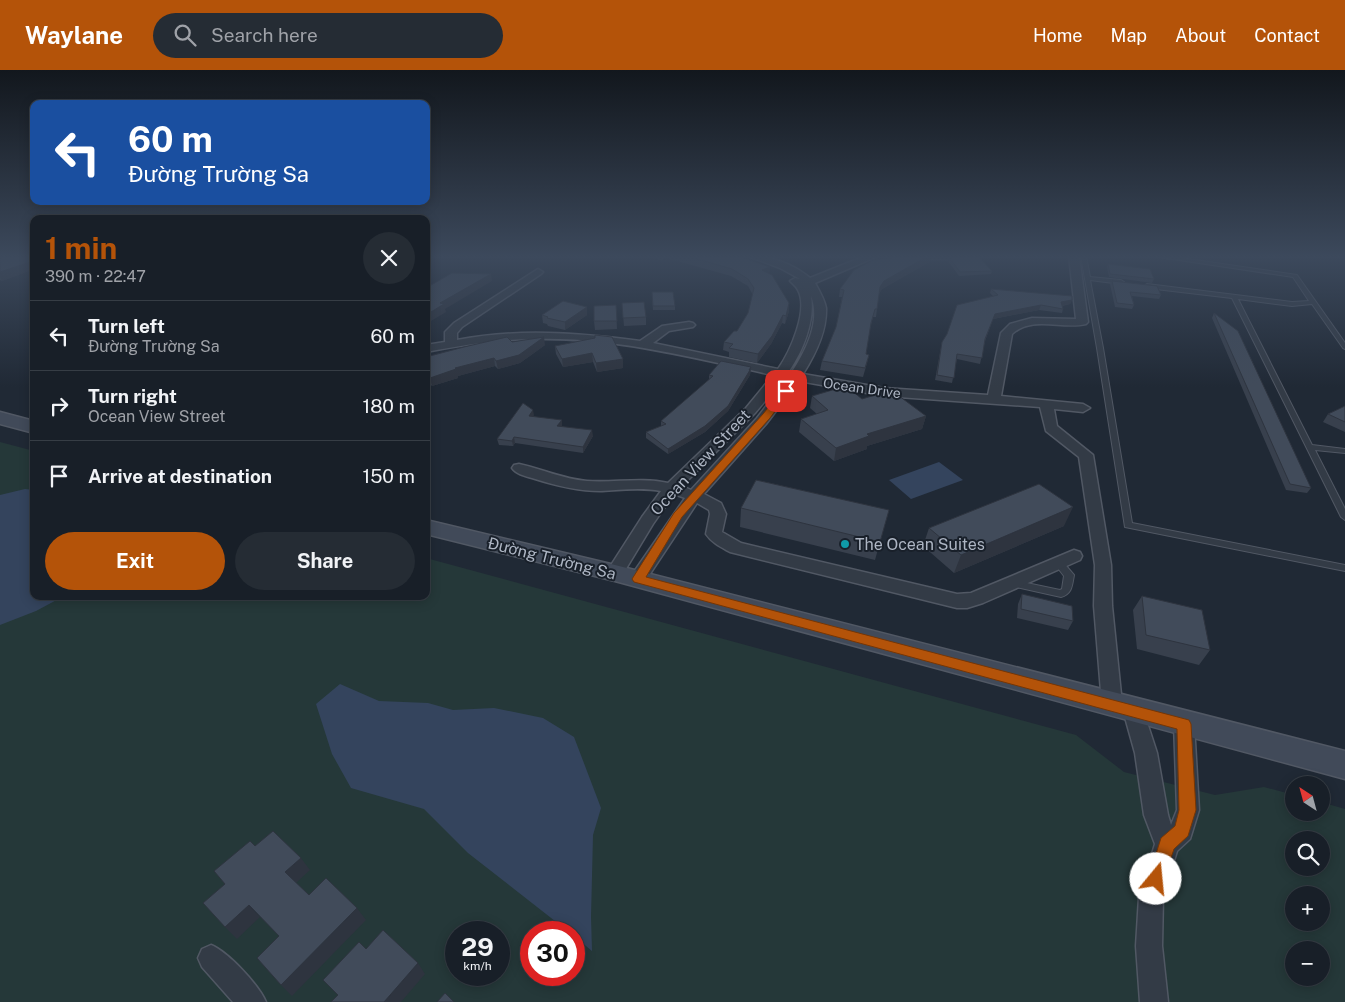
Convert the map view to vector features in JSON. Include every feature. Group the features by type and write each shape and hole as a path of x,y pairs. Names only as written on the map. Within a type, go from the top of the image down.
{"main road":[{"path":"0,418 30,426"},
{"name":"Đường Trường Sa","path":"430,527 615,573 1345,765"}],"street":[{"path":"451,343 451,332 458,325 497,299"},
{"name":"Ocean View Street","path":"615,573 652,511 671,488 748,412 781,374 801,338 805,319 806,299"},
{"name":"Ocean View Street","path":"638,579 678,515 766,416 796,377 815,339 821,307 819,299"},
{"path":"994,399 1007,333 1014,327 1034,321 1068,324 1082,322 1080,299"},
{"path":"644,344 666,328 689,325"},
{"name":"Ocean Drive","path":"430,348 487,337 522,335 574,337 644,344 796,377 886,392 994,399 1083,408"},
{"path":"1046,404 1051,428 1086,455 1103,565 1103,606 1122,707 1146,753 1156,814 1167,844"},
{"path":"518,468 564,483 597,486 641,484 671,488 694,496 716,507 718,514 714,534 722,541 736,548 957,601 977,598 1066,560"},
{"path":"1154,1002 1149,946 1151,897 1167,844 1182,831 1188,810 1184,724"},
{"path":"211,958 252,1002"}],"lane":[{"path":"1088,299 1100,348 1128,525 1345,568"},
{"path":"1235,299 1345,517"},
{"path":"1255,299 1292,304 1313,302"},
{"path":"1311,299 1345,347"},
{"path":"1311,447 1345,451"},
{"path":"1012,583 1061,594 1066,590 1070,575 1066,560"}],"shaded area":[{"path":"0,442 30,450 30,600 430,600 430,559 1076,735 1124,772 1215,795 1264,787 1285,793 1285,821 1330,821 1330,805 1345,809 1345,1002 0,1002"}],"water":[{"path":"939,462 963,480 911,499 889,480"},
{"path":"30,490 30,600 57,600 36,611 0,625 0,495"},
{"path":"340,684 379,701 428,703 453,710 494,708 543,718 574,737 601,808 593,835 592,951 585,945 585,921 555,921 468,853 424,809 351,788 332,754 316,704"}],"building":[{"path":"430,299 446,299 440,303 444,304 430,313"},
{"path":"653,299 674,299 675,306 653,306"},
{"path":"751,299 787,299 789,303 786,316 783,315 772,336 758,354 729,348 733,344 724,342 734,331 737,331 748,313"},
{"path":"842,299 878,299 877,309 875,309 871,323 866,354 869,355 865,368 822,361 836,327"},
{"path":"980,299 1072,299 1061,302 1063,309 1041,305 995,314 985,339 982,358 957,354 954,378 937,375 942,342 947,334 957,305"},
{"path":"1116,299 1132,299 1134,305 1117,303"},
{"path":"563,301 587,307 565,322 542,315"},
{"path":"644,302 646,317 623,318 622,303"},
{"path":"616,305 617,321 594,321 594,306"},
{"path":"1214,313 1238,331 1311,488 1290,484"},
{"path":"595,335 612,337 623,359 596,363 592,353 562,359 555,346 595,338"},
{"path":"507,337 512,342 544,337 519,355 496,361 494,358 455,368 430,378 430,356"},
{"path":"721,361 751,367 728,406 705,426 668,449 646,432 666,424 661,421 713,376 709,375"},
{"path":"846,386 862,399 891,390 926,416 867,434 869,436 836,448 801,419 828,410 812,396"},
{"path":"523,403 533,410 529,416 562,420 557,426 592,430 583,447 514,437 512,441 497,439"},
{"path":"1345,406 1345,422 1328,414"},
{"path":"756,480 889,510 880,542 741,508"},
{"path":"1039,484 1073,507 961,555 929,528"},
{"path":"1022,594 1072,606 1073,621 1021,609"},
{"path":"1142,596 1202,610 1210,650 1146,635"},
{"path":"273,831 301,858 285,872 309,895 326,878 357,908 281,985 257,958 279,936 249,905 225,927 203,903 225,884 214,871 250,841 255,846"},
{"path":"383,930 418,963 384,1002 331,1002 338,995 323,980 359,942 366,949"},
{"path":"445,993 454,1002 437,1002"}],"place":[{"name":"The Ocean Suites","path":"845,544"}],"route":[{"path":"786,391 678,515 638,579 1184,724 1184,758 1188,810 1182,831 1167,844 1156,879"}]}
